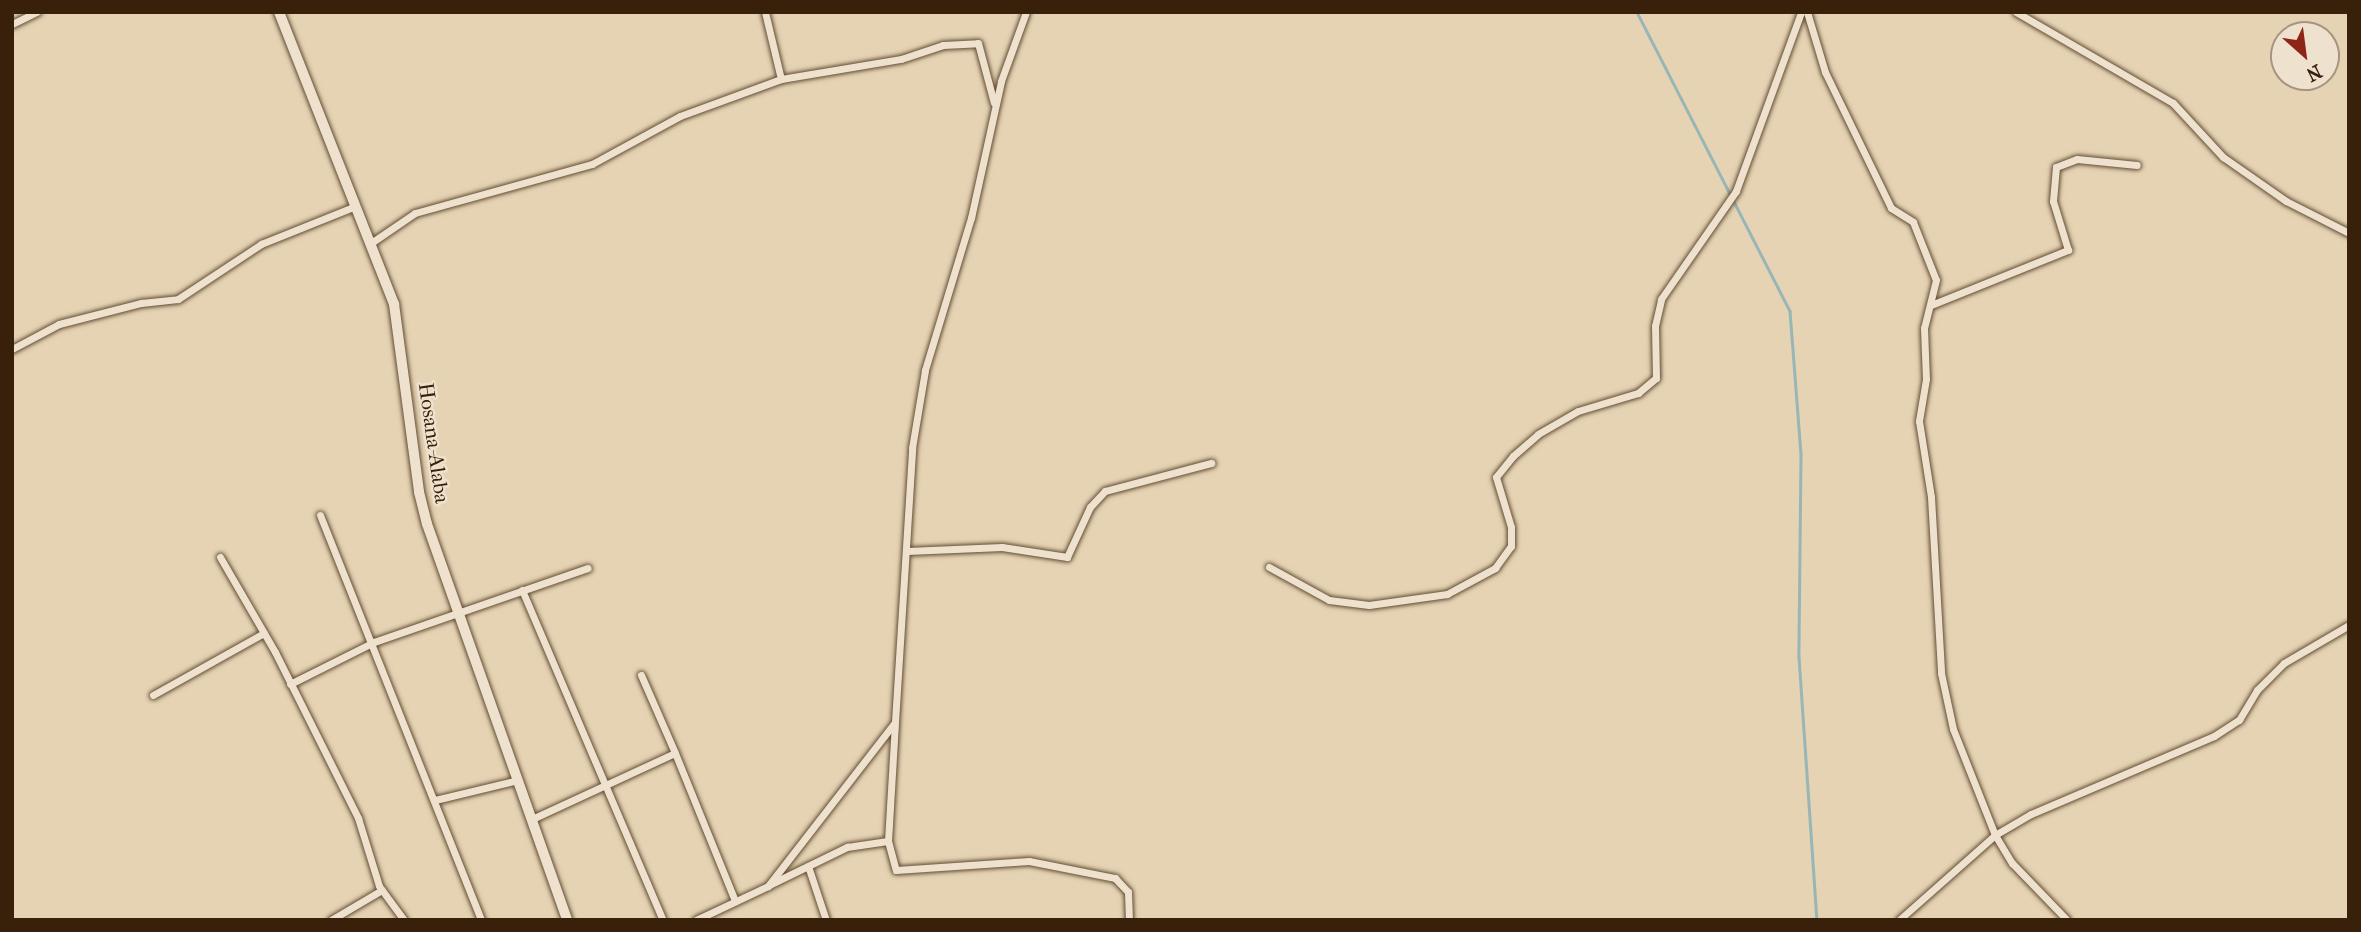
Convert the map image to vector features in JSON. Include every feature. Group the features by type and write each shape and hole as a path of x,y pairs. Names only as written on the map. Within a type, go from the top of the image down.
{"main road":[{"name":"Hosana-Alaba","path":"279,12 394,304 401,339 419,492 567,920"}],"street":[{"path":"12,24 37,12"},
{"path":"765,12 781,79"},
{"path":"1026,12 995,107 971,218 925,370 912,448 907,551 898,621 888,841 896,870 1029,862 1115,877 1128,892 1129,920"},
{"path":"1269,567 1329,600 1369,604 1447,594 1495,568 1511,546 1511,527 1496,477 1513,456 1538,434 1578,411 1638,393 1656,378 1655,326 1661,299 1736,191 1801,12"},
{"path":"1807,12 1825,72 1891,208 1913,222 1927,248 1936,280 1924,328 1926,379 1919,421 1931,497 1941,673 1952,729 1995,835 2028,881 2067,920"},
{"path":"2016,12 2174,103 2223,157 2286,201 2349,233"},
{"path":"370,243 415,213 592,164 680,116 781,79 901,59 943,45 978,43 995,107"},
{"path":"1931,305 2068,250 2053,201 2056,167 2077,159 2137,165"},
{"path":"12,349 58,324 141,303 178,299 261,244 356,206"},
{"path":"907,551 1002,547 1067,557 1090,507 1105,491 1211,463"},
{"path":"320,515 374,642 481,920"},
{"path":"220,557 264,632 358,818 382,890 404,920"},
{"path":"290,684 374,642 458,610 588,568"},
{"path":"522,590 663,920"},
{"path":"1899,920 1995,835 2031,814 2214,736 2239,720 2257,690 2284,663 2349,625"},
{"path":"153,695 264,632"},
{"path":"641,675 735,901"},
{"path":"768,886 895,722"},
{"path":"532,819 675,753"},
{"path":"435,800 518,779"},
{"path":"696,920 847,847 888,841"},
{"path":"808,866 826,920"},
{"path":"331,920 382,890"}],"waterway":[{"path":"1637,12 1790,311 1801,455 1799,657 1817,920"}]}
